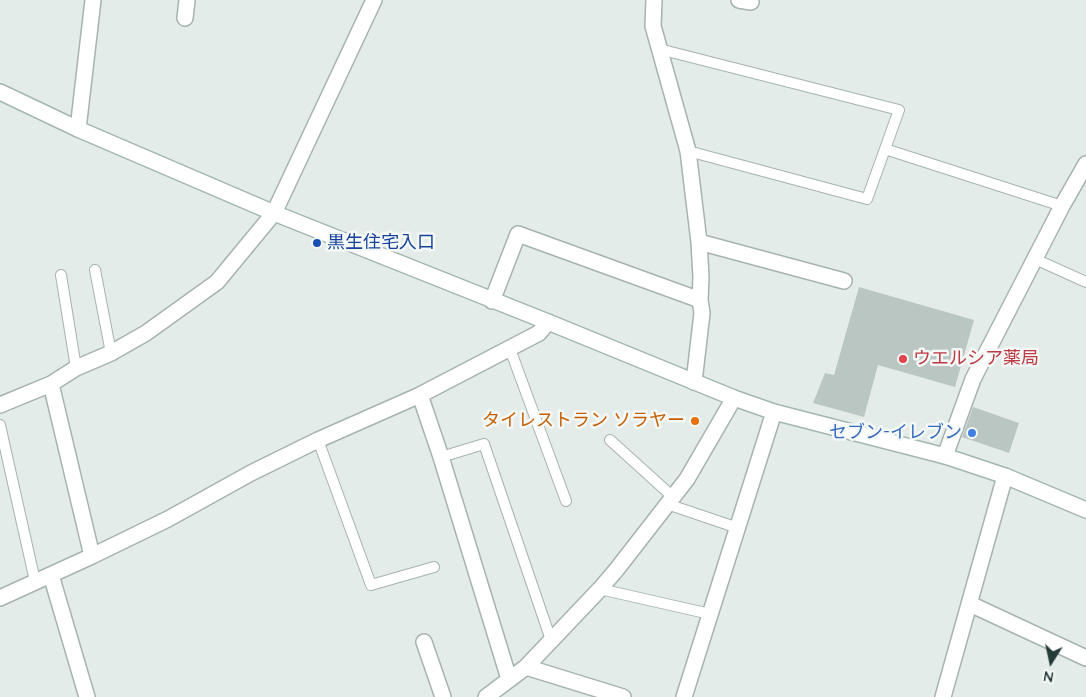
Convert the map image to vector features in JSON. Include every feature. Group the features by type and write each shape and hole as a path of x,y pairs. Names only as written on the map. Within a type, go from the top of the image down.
{"street":[{"path":"78,129 93,0"},
{"path":"185,18 187,0"},
{"path":"0,405 50,384 76,368 111,353 146,333 217,282 274,213 374,0"},
{"path":"654,0 653,26 688,151 699,242 702,313 694,382"},
{"path":"0,92 78,129 274,213 734,398 774,412 946,456 1005,476 1086,510"},
{"path":"946,456 973,379 1062,206 1086,164"},
{"path":"492,301 518,234 700,300"},
{"path":"699,242 844,281"},
{"path":"0,598 168,519 251,473 318,440 420,395 539,333 548,322"},
{"path":"50,384 92,556"},
{"path":"420,395 509,679"},
{"path":"486,697 526,667 618,569 687,479 734,398"},
{"path":"684,697 774,412"},
{"path":"943,697 1005,476"},
{"path":"51,575 87,697"},
{"path":"970,604 1086,658"},
{"path":"424,642 443,697"},
{"path":"526,667 623,697"}],"lane":[{"path":"659,48 899,110 868,199 688,151"},
{"path":"885,150 1062,206"},
{"path":"1035,259 1086,282"},
{"path":"95,270 111,353"},
{"path":"61,275 76,368"},
{"path":"510,349 566,501"},
{"path":"0,425 35,581"},
{"path":"318,440 371,585 434,567"},
{"path":"610,440 670,501 738,528"},
{"path":"441,457 484,444 551,640"},
{"path":"600,589 710,614"}],"building":[{"path":"859,287 974,320 955,387 878,365 864,417 813,403 825,373 834,375"},
{"path":"973,407 1019,423 1009,453 962,437"}],"place":[{"name":"黒生住宅入口","path":"317,243"},
{"name":"ウエルシア薬局","path":"903,359"},
{"name":"タイレストラン ソラヤー","path":"695,421"},
{"name":"セブン-イレブン","path":"972,433"}]}
